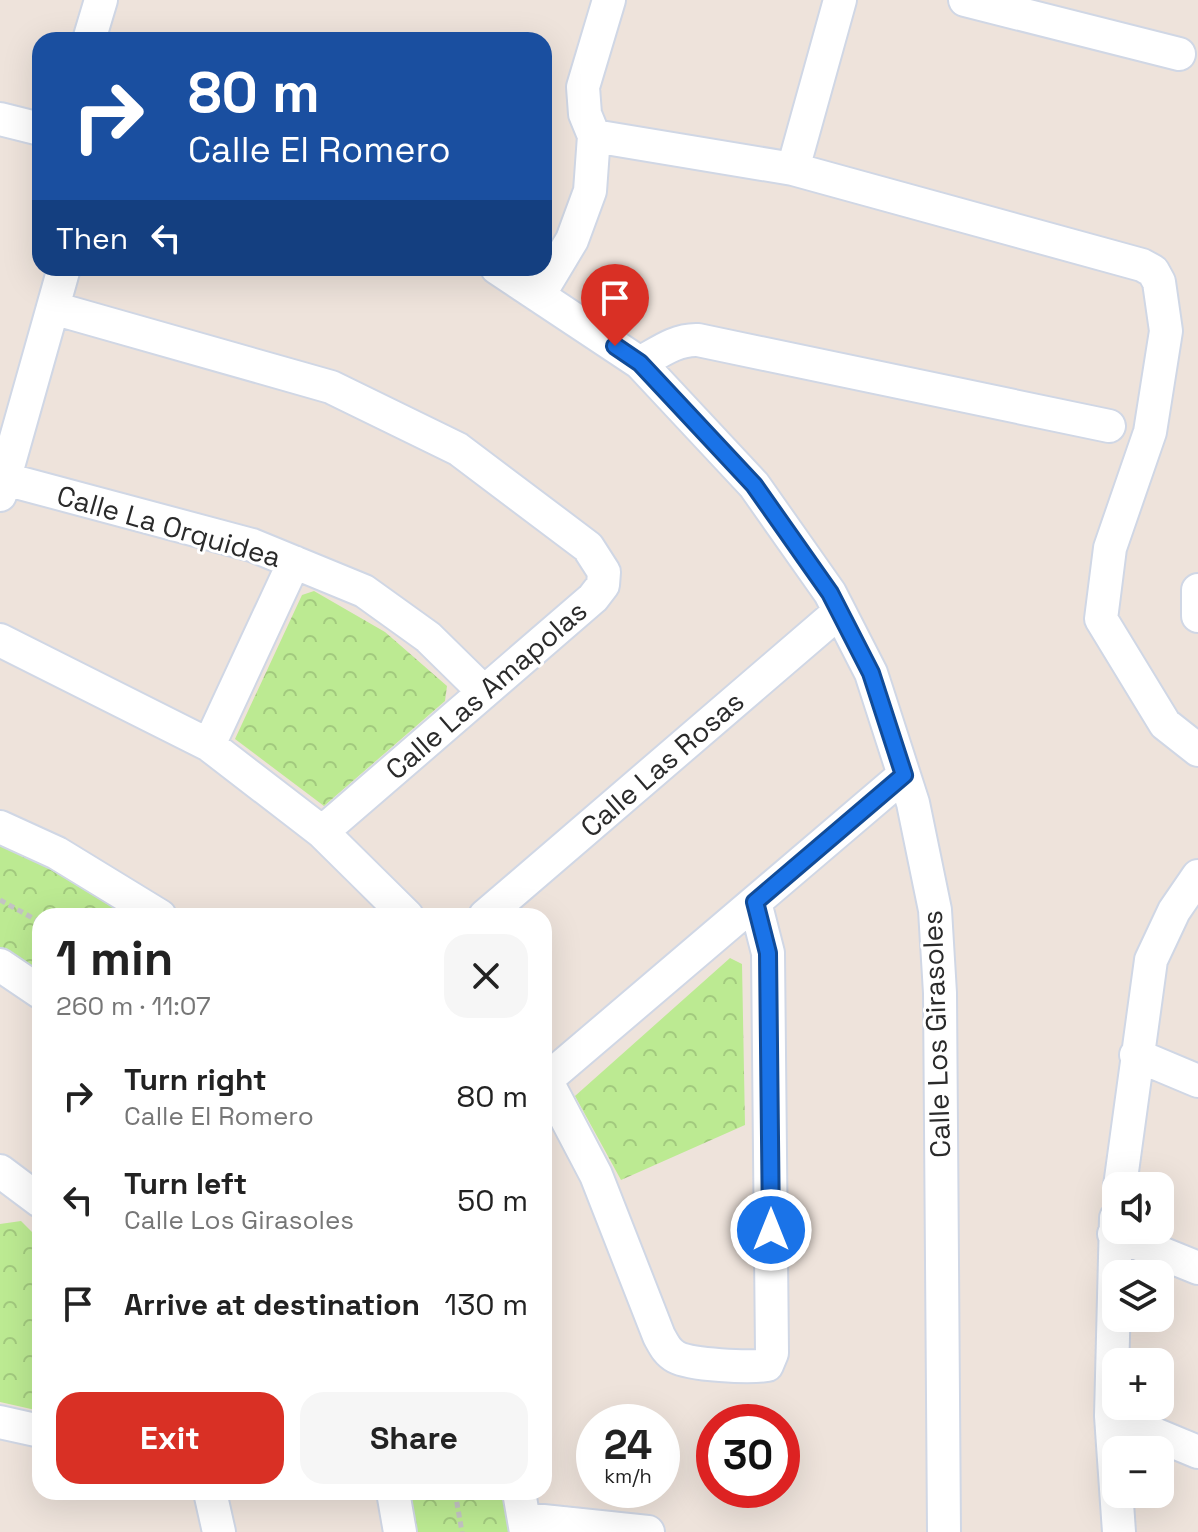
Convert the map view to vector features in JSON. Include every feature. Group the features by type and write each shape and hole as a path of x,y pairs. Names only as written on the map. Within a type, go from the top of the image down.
{"street":[{"path":"91,32 101,0"},
{"path":"552,273 572,240 590,191 594,136 585,114 583,87 609,0"},
{"path":"793,169 840,0"},
{"path":"965,0 1179,54"},
{"path":"0,119 32,127"},
{"path":"594,136 793,169 1142,265 1153,271 1159,282 1166,331 1150,432 1110,548 1101,619 1165,724 1198,750"},
{"path":"2,487 62,276"},
{"name":"Calle Los Girasoles","path":"509,276 640,363 754,485 830,593 871,673 913,803 935,910 940,993 944,1532"},
{"path":"539,295 550,276"},
{"name":"Calle Las Amapolas","path":"53,308 331,387 458,449 588,547 604,572 603,585 593,598 322,832"},
{"path":"640,363 687,339 698,340 1109,426"},
{"name":"Calle La Orquidea","path":"2,487 252,545 364,591 428,637 484,692"},
{"path":"209,745 294,562"},
{"path":"1198,590 1198,616"},
{"name":"Calle Las Rosas","path":"494,908 839,612"},
{"path":"0,640 209,745 322,832 399,908"},
{"path":"552,1072 904,775"},
{"path":"0,827 57,853 147,908"},
{"path":"1122,1172 1151,960 1174,911 1198,876"},
{"path":"552,1091 596,1175 659,1336 668,1351 679,1359 750,1368 767,1365 772,1353 768,953 755,902"},
{"path":"0,965 32,987"},
{"path":"1136,1055 1198,1081"},
{"path":"0,1171 32,1195"},
{"path":"1112,1348 1115,1244"},
{"path":"1151,1244 1198,1268"},
{"path":"1111,1420 1119,1532"},
{"path":"1121,1420 1198,1452"},
{"path":"0,1422 32,1429"},
{"path":"212,1500 219,1532"},
{"path":"394,1500 400,1532"},
{"path":"523,1514 648,1532"}],"path":[{"path":"0,900 32,918"},
{"path":"456,1500 462,1532"}],"green space":[{"path":"314,591 385,632 447,686 445,701 324,806 235,739 302,595"},
{"path":"0,844 50,869 114,908 32,908 32,969 0,949"},
{"path":"730,958 742,964 745,1125 621,1180 575,1096"},
{"path":"21,1221 32,1232 32,1409 0,1402 0,1224"},
{"path":"406,1500 507,1500 513,1532 412,1532"}],"route":[{"path":"615,346 640,363 754,485 830,593 871,673 904,775 755,902 768,953 771,1230"}]}
